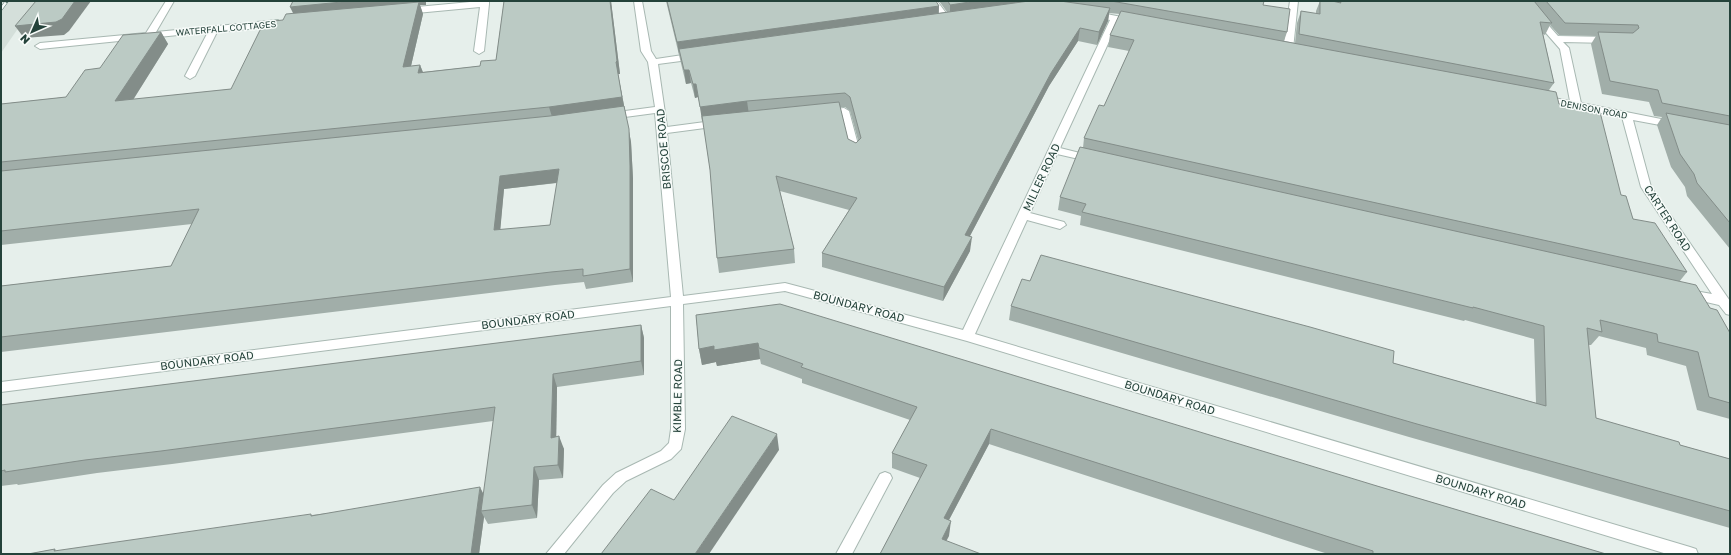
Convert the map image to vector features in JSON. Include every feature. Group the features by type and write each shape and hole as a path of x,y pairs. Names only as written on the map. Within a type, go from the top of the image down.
{"street":[{"path":"149,36 170,1"},
{"name":"BRISCOE ROAD","path":"638,1 646,51 653,62 660,109 677,301"},
{"path":"932,23 952,20 943,16 933,1"},
{"path":"1288,49 1294,1"},
{"path":"1522,1 1564,48 1576,105"},
{"path":"400,12 485,2 480,51"},
{"path":"1085,13 1139,23"},
{"name":"MILLER ROAD","path":"967,336 1115,19"},
{"name":"WATERFALL COTTAGES","path":"40,46 284,23"},
{"path":"190,76 214,29"},
{"path":"1557,39 1618,40"},
{"path":"653,62 704,55"},
{"name":"DENISON ROAD","path":"1537,98 1686,126"},
{"path":"598,117 660,109"},
{"path":"812,114 844,111 855,152"},
{"name":"CARTER ROAD","path":"1627,116 1646,187 1730,311"},
{"path":"662,131 727,122"},
{"path":"1053,150 1102,161"},
{"path":"1023,215 1060,225"},
{"name":"BOUNDARY ROAD","path":"1,387 785,286 967,336 1690,554"},
{"path":"1675,291 1723,301"},
{"name":"KIMBLE ROAD","path":"554,554 608,489 621,476 666,455 676,445 678,429 677,301"},
{"path":"844,554 885,478"}],"shaded area":[{"path":"1,1 37,1 1,53"}],"building":[{"path":"36,1 75,1 62,19 56,22 15,26"},
{"path":"293,1 352,1 290,7"},
{"path":"504,1 610,1 616,62 622,97 549,107 1,162 1,104 66,97 85,70 100,68 123,35 161,32 115,101 231,89 264,22 283,20 286,14 419,2 403,67 420,65 418,73 480,66 481,61 496,60"},
{"path":"667,1 936,1 939,6 677,42"},
{"path":"948,1 976,1 950,5"},
{"path":"1029,1 1060,1 1110,8 1099,32 1080,28 1051,73 965,235 972,237 944,287 822,253 857,198 776,176 794,249 717,258 710,170 702,116 839,102 848,139 856,143 861,138 850,97 845,93 747,101 700,107 696,84 693,84 689,70 684,70 679,49"},
{"path":"1111,1 1264,1 1263,5 1290,9 1287,32"},
{"path":"1320,1 1341,3 1340,1 1534,1 1552,23 1540,22 1554,83 1299,34 1301,11 1320,14"},
{"path":"1546,1 1730,1 1730,116 1662,103 1658,90 1610,81 1598,32 1633,33 1639,28 1638,25 1565,23"},
{"path":"1121,11 1556,92 1559,104 1600,112 1621,195 1626,196 1633,219 1655,223 1687,272 1084,138 1099,105 1104,106 1134,40 1110,35"},
{"path":"624,106 629,129 630,269 583,276 583,269 551,272 1,337 1,286 171,266 199,209 1,231 1,171 550,116","holes":["559,169 550,225 494,230 500,176"]},
{"path":"1666,113 1730,125 1730,223 1697,183 1694,174 1680,154"},
{"path":"1080,147 1696,285 1710,308 1717,310 1730,333 1730,403 1709,397 1698,352 1658,342 1657,334 1600,320 1602,332 1587,328 1596,418 1679,442 1680,445 1730,459 1730,511 1417,424 1011,306 1022,279 1030,281 1041,255 1394,351 1393,363 1546,406 1544,326 1473,307 1082,212 1086,204 1060,197"},
{"path":"780,304 1377,486 1606,554 1373,554 1373,551 991,429 944,518 951,521 942,539 981,554 880,554 927,465 892,453 917,407 801,367 803,364 759,348 758,343 714,350 714,346 699,349 696,315"},
{"path":"641,325 641,361 553,374 551,438 559,436 558,465 534,467 532,505 481,511 495,407 85,460 5,472 5,470 1,471 1,405"},
{"path":"732,416 777,434 695,554 601,554 651,489 674,500"},
{"path":"480,487 471,554 28,554 311,514 311,516"}],"railway":[{"path":"1,9 7,1"}]}
